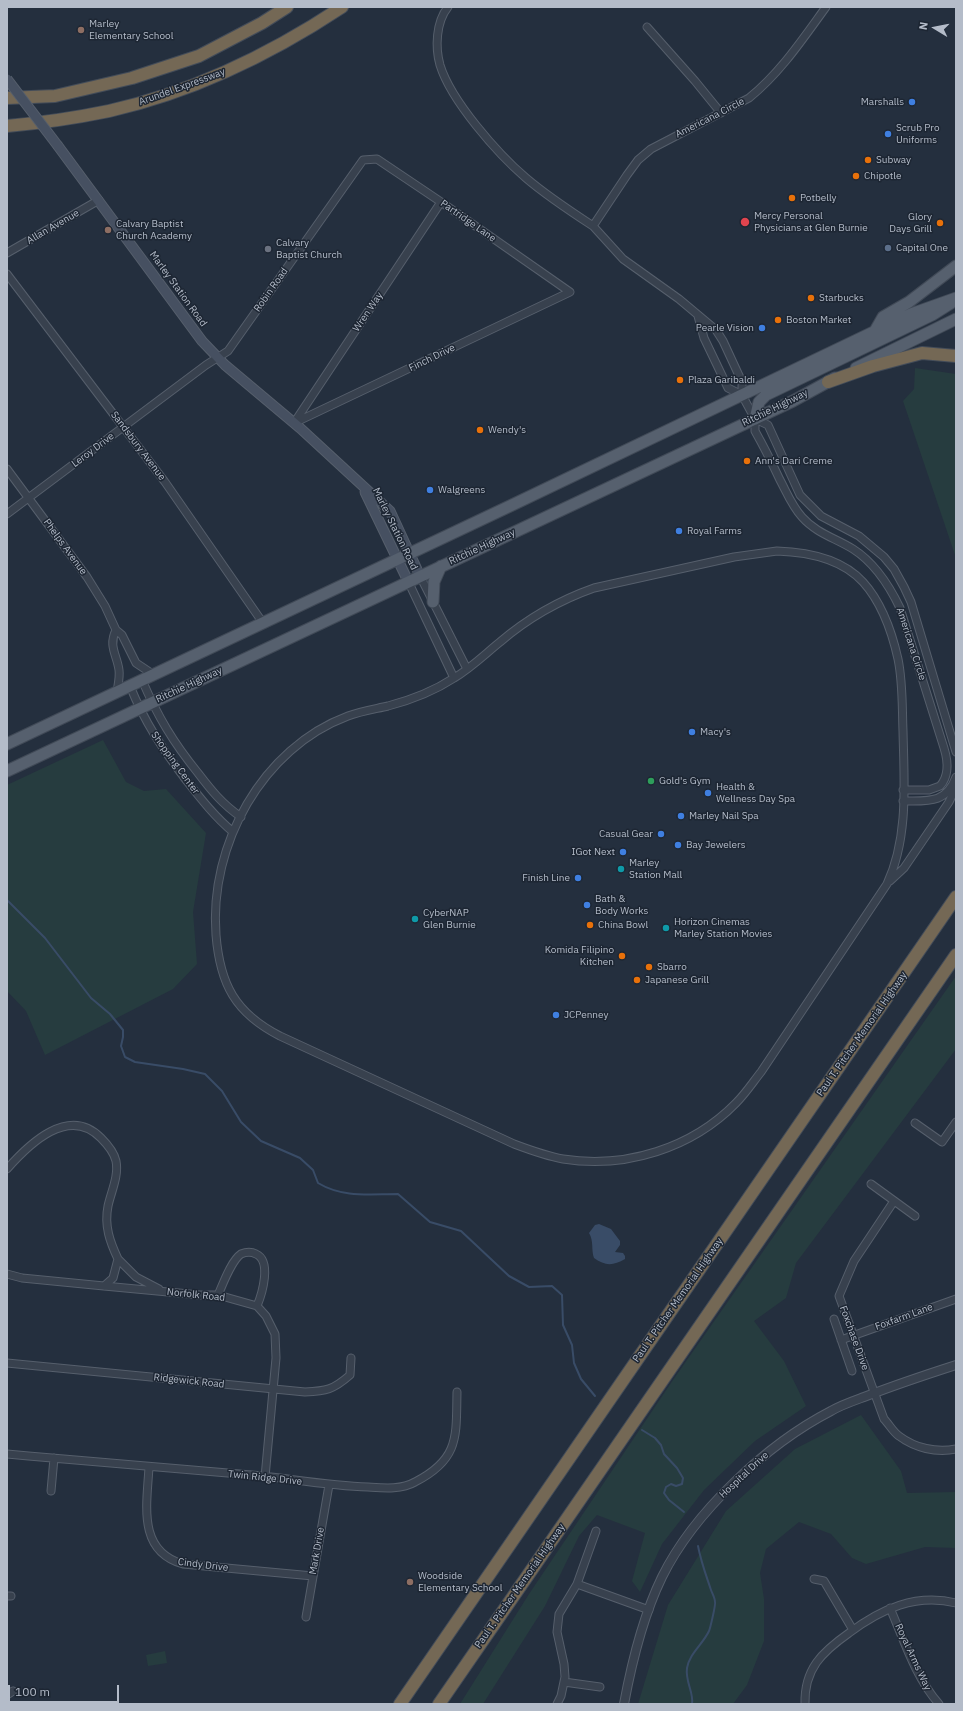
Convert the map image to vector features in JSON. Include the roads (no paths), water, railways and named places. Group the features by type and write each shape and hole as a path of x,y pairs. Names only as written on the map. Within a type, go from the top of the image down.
{"highway":[{"path":"7,98 55,96 132,78 199,56 262,23 288,7"},
{"name":"Arundel Expressway","path":"7,126 60,120 109,111 178,91 263,54 304,32 342,7"},
{"path":"828,382 873,366 922,353 956,356"},
{"name":"Paul T. Pitcher Memorial Highway","path":"400,1704 956,897"},
{"name":"Paul T. Pitcher Memorial Highway","path":"440,1703 956,955"}],"main road":[{"name":"Marley Station Road","path":"7,78 99,200 186,320 218,358 294,423 390,512 420,576"},
{"path":"875,331 883,317 909,302 956,266"},
{"path":"7,744 910,314 956,299"},
{"path":"755,419 759,402 766,395 932,315 956,299"},
{"name":"Ritchie Highway","path":"7,771 793,401 828,382 956,319"},
{"name":"Marley Station Road","path":"362,486 408,582"},
{"path":"433,602 434,582 441,566"}],"street":[{"name":"Americana Circle","path":"448,7 440,24 437,41 438,54 443,74 459,100 491,143 516,169 537,187 593,226 624,259 716,330 723,341 742,382 742,395 755,419 755,431 792,503 802,517 826,536 853,549 865,558 884,579 900,608 944,748 948,766 947,774 940,786 929,790 903,790"},
{"name":"Americana Circle","path":"593,226 619,186 643,155 660,144 749,98 769,81 786,61 826,7"},
{"path":"647,27 721,113"},
{"name":"Partridge Lane","path":"363,160 377,159 570,292"},
{"name":"Robin Road","path":"218,358 228,351 363,160"},
{"name":"Allan Avenue","path":"7,253 99,200"},
{"name":"Wren Way","path":"294,423 441,202"},
{"name":"Sandsbury Avenue","path":"7,274 190,517 263,623"},
{"name":"Finch Drive","path":"294,423 570,292"},
{"name":"Americana Circle","path":"698,316 704,338 728,388 742,395"},
{"name":"Leroy Drive","path":"7,514 218,358"},
{"name":"Americana Circle","path":"755,419 768,425 800,495 810,506 821,516 844,527 872,546 884,557 898,575 911,602 956,752"},
{"name":"Phelps Avenue","path":"7,469 90,582 105,606 116,630 122,635 136,663 154,675"},
{"path":"793,551 810,554 838,564 856,576 872,593 881,608 898,657 904,759 903,790 900,844 894,869 887,884 761,1072 747,1091 725,1113 695,1135 658,1151 639,1157 617,1160 584,1161 563,1159 514,1144 265,1028 250,1018 238,1003 228,987 218,963 215,922 218,882 223,859 233,832 241,817 264,780 278,762 312,734 349,716 411,698 435,689 468,669 500,641 524,624 568,598 594,588 760,552 793,551"},
{"path":"420,576 468,669"},
{"path":"408,582 454,678"},
{"path":"116,630 113,636 113,643 115,658 119,670 117,692"},
{"name":"Shopping Center","path":"142,680 165,728 219,800 241,817"},
{"name":"Shopping Center","path":"130,686 139,709 153,735 206,806 233,832"},
{"path":"903,801 934,800 942,797 948,793 953,786 956,777"},
{"path":"887,884 904,868 949,802 956,787"},
{"path":"915,1123 942,1142 956,1122"},
{"path":"7,1169 19,1155 44,1134 51,1131 73,1125 87,1128 98,1135 110,1147 116,1161 116,1180 108,1208 106,1227 112,1246 118,1259 136,1276 163,1291"},
{"path":"871,1184 915,1216"},
{"name":"Foxchase Drive","path":"894,1201 854,1260 839,1296 884,1419 898,1436 918,1447 943,1451 956,1449"},
{"path":"218,1295 234,1262 242,1254 251,1252 259,1256 263,1262 265,1272 262,1295 257,1306 266,1316 274,1334 276,1358 265,1477"},
{"path":"104,1286 113,1278 118,1259"},
{"name":"Norfolk Road","path":"7,1274 22,1278 218,1295 257,1306"},
{"name":"Foxfarm Lane","path":"841,1340 956,1299"},
{"path":"834,1319 852,1371"},
{"name":"Ridgewick Road","path":"7,1363 305,1392 327,1391 339,1385 350,1375 351,1358"},
{"name":"Hospital Drive","path":"624,1704 632,1662 649,1610 662,1577 680,1545 724,1491 777,1444 832,1410 875,1393 956,1365"},
{"name":"Twin Ridge Drive","path":"7,1454 265,1477 329,1485 390,1488 413,1483 433,1472 448,1456 456,1438 457,1392"},
{"path":"50,1491 54,1458"},
{"name":"Cindy Drive","path":"150,1467 146,1515 150,1537 160,1553 172,1561 183,1564 313,1576"},
{"name":"Mark Drive","path":"306,1617 329,1485"},
{"path":"557,1704 561,1696 565,1677 564,1664 557,1632 559,1614 577,1584 596,1531"},
{"path":"814,1579 824,1580 853,1630"},
{"path":"577,1584 649,1610"},
{"path":"805,1704 806,1683 816,1662 827,1649 853,1630 890,1608 924,1600 956,1603"},
{"name":"Royal Arms Way","path":"890,1608 914,1665 930,1694 939,1704"},
{"path":"564,1682 600,1687"}],"water":[{"path":"599,1224 611,1229 620,1241 620,1245 615,1252 623,1253 625,1259 613,1264 605,1264 594,1258 589,1233 595,1225"}],"waterway":[{"path":"7,900 45,938 91,998 110,1014 123,1030 121,1046 125,1057 135,1062 183,1069 205,1074 222,1091 241,1122 261,1141 300,1158 313,1170 318,1183 327,1188 347,1193 398,1194 430,1222 461,1231 509,1276 529,1287 552,1286 562,1295 563,1325 572,1345 574,1363 581,1379 595,1396"},
{"path":"642,1430 655,1438 661,1445 664,1454 677,1468 683,1478 682,1484 676,1486 671,1484 666,1487 664,1493 669,1500 684,1512"},
{"path":"692,1704 692,1695 687,1678 688,1663 709,1631 715,1604 715,1599 702,1563 698,1546"}],"place":[{"name":"Marley Elementary School","path":"81,30"},
{"name":"Marshalls","path":"912,102"},
{"name":"Scrub Pro Uniforms","path":"888,134"},
{"name":"Subway","path":"868,160"},
{"name":"Chipotle","path":"856,176"},
{"name":"Potbelly","path":"792,198"},
{"name":"Mercy Personal Physicians at Glen Burnie","path":"745,222"},
{"name":"Glory Days Grill","path":"940,223"},
{"name":"Calvary Baptist Church Academy","path":"108,230"},
{"name":"Capital One","path":"888,248"},
{"name":"Calvary Baptist Church","path":"268,249"},
{"name":"Starbucks","path":"811,298"},
{"name":"Boston Market","path":"778,320"},
{"name":"Pearle Vision","path":"762,328"},
{"name":"Plaza Garibaldi","path":"680,380"},
{"name":"Wendy's","path":"480,430"},
{"name":"Ann's Dari Creme","path":"747,461"},
{"name":"Walgreens","path":"430,490"},
{"name":"Royal Farms","path":"679,531"},
{"name":"Macy's","path":"692,732"},
{"name":"Gold's Gym","path":"651,781"},
{"name":"Health & Wellness Day Spa","path":"708,793"},
{"name":"Marley Nail Spa","path":"681,816"},
{"name":"Casual Gear","path":"661,834"},
{"name":"Bay Jewelers","path":"678,845"},
{"name":"IGot Next","path":"623,852"},
{"name":"Marley Station Mall","path":"621,869"},
{"name":"Finish Line","path":"578,878"},
{"name":"Bath & Body Works","path":"587,905"},
{"name":"CyberNAP Glen Burnie","path":"415,919"},
{"name":"China Bowl","path":"590,925"},
{"name":"Horizon Cinemas Marley Station Movies","path":"666,928"},
{"name":"Komida Filipino Kitchen","path":"622,956"},
{"name":"Sbarro","path":"649,967"},
{"name":"Japanese Grill","path":"637,980"},
{"name":"JCPenney","path":"556,1015"},
{"name":"Woodside Elementary School","path":"410,1582"}]}
